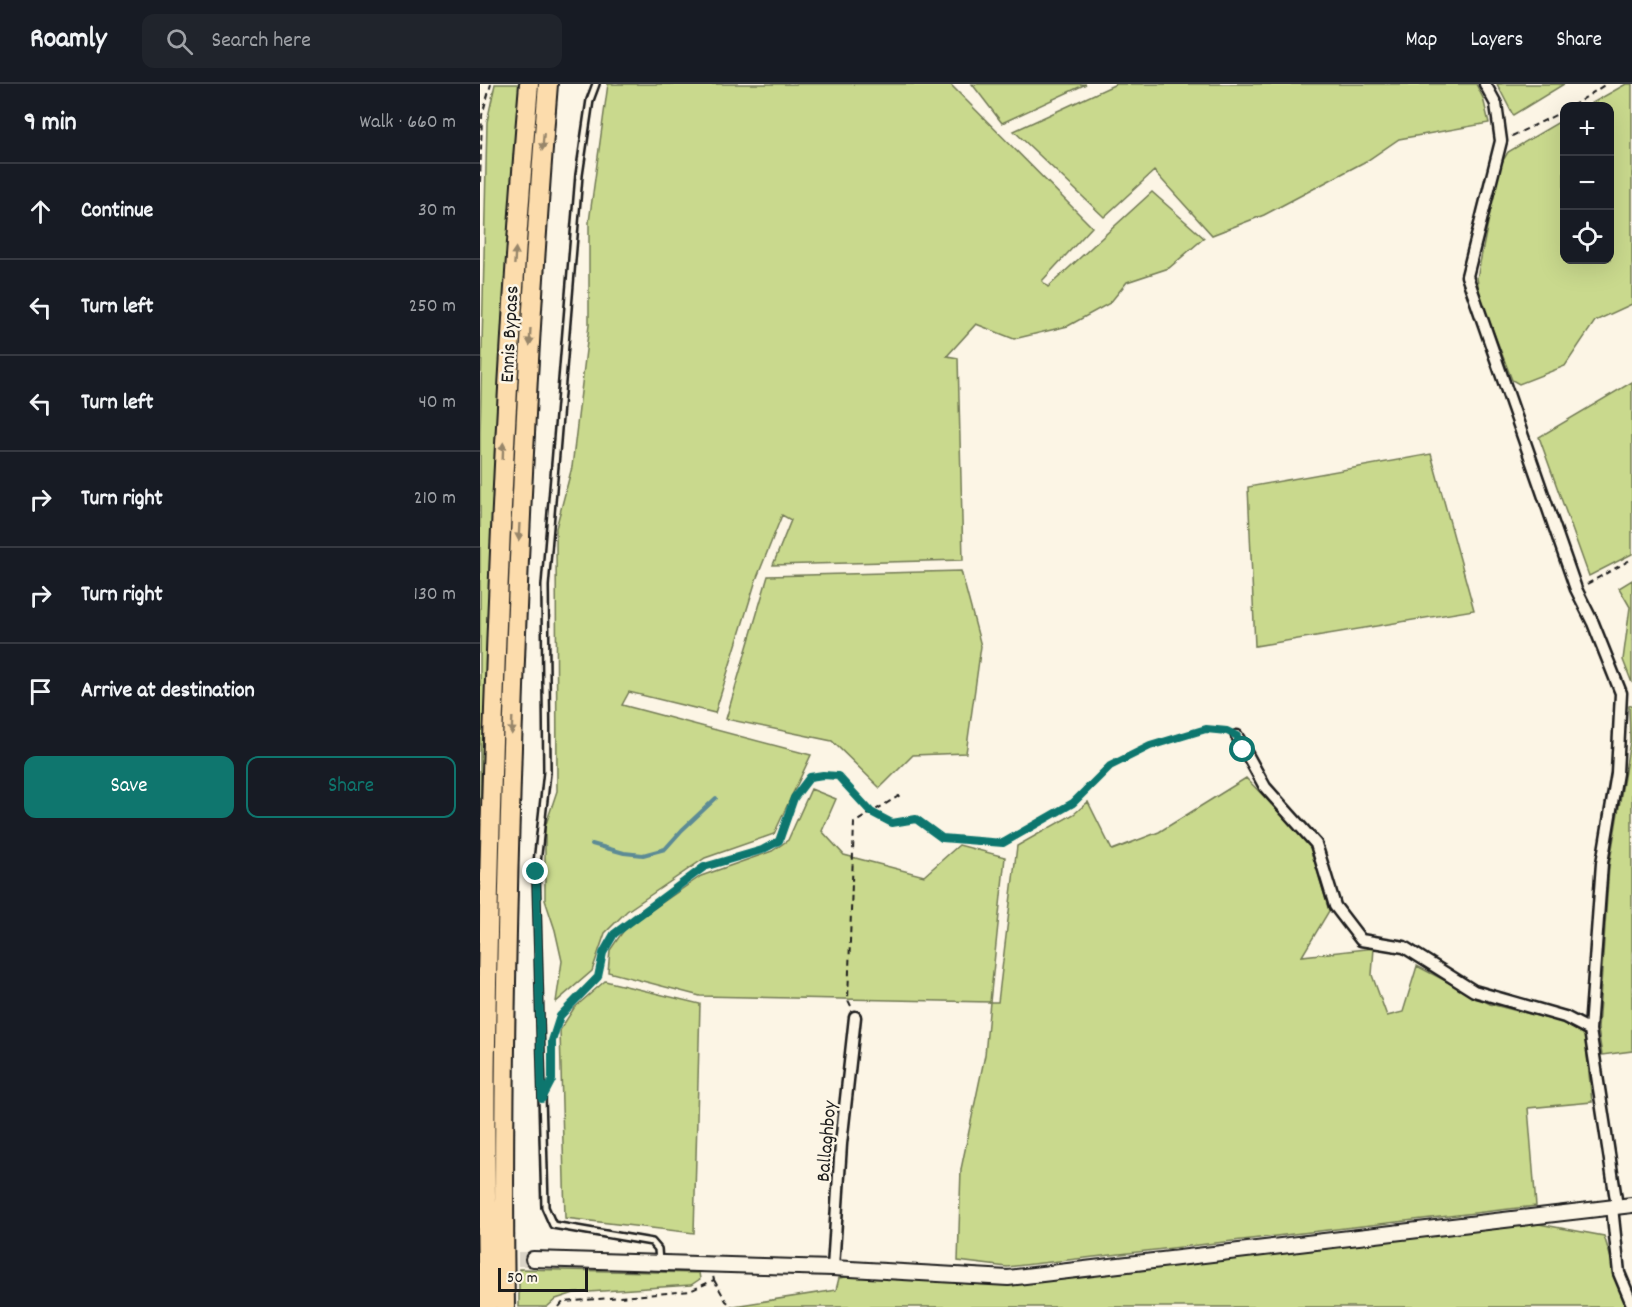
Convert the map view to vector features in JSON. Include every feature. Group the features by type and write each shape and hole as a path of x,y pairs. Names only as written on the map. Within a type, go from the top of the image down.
{"highway":[{"name":"Ennis Bypass","path":"487,1307 486,1045 495,636 505,405 529,84"},
{"name":"Ennis Bypass","path":"505,1307 503,1184 508,878 518,562 535,246 548,84"}],"main road":[{"path":"533,1259 711,1263 1008,1278 1632,1205"}],"street":[{"path":"1485,84 1496,104 1501,141 1467,276 1576,589 1593,623 1621,693 1617,773 1602,863 1590,1030 1615,1206 1619,1273 1632,1304"},
{"path":"1237,736 1264,788 1316,844 1335,906 1361,939 1404,947 1474,991 1565,1017 1590,1030"},
{"name":"Ballaghboy","path":"833,1268 842,1144 855,1017"}],"lane":[{"path":"596,84 590,100 579,175 545,586 547,772 536,872 545,1207 553,1225 652,1242 658,1248 659,1262"}],"path":[{"path":"480,182 482,116 491,84"},
{"path":"1578,102 1606,84"},
{"path":"1501,141 1560,113"},
{"path":"1576,589 1632,559"},
{"path":"542,1099 552,1080 552,1041 560,1016 598,977 603,953 614,934 704,867 762,850 779,841 794,798 810,777 838,776 871,812 892,823 916,819 942,838 1003,843 1073,803 1110,766 1150,746 1206,729 1227,731 1237,736"},
{"path":"855,1017 848,999 854,823 902,794"},
{"path":"711,1263 714,1280 726,1301 733,1307"},
{"path":"559,1307 563,1302 690,1291 714,1280"}],"green space":[{"path":"495,84 525,84 480,1023 480,435 487,122"},
{"path":"608,84 950,84 1092,227 1042,281 1048,287 1152,192 1204,238 1169,268 1127,282 1110,303 1068,326 1014,339 976,324 947,356 958,358 963,560 773,565 791,520 782,515 756,580 715,713 629,692 622,705 811,755 774,834 705,858 627,911 605,933 592,971 556,1002 562,961 545,900 545,827 557,791 556,528 572,467 589,325 589,222"},
{"path":"972,84 1086,84 1002,123"},
{"path":"1116,84 1476,84 1483,98 1489,123 1399,139 1368,160 1264,215 1212,235 1154,171 1104,217 1014,131"},
{"path":"1497,84 1564,84 1513,115"},
{"path":"1626,84 1632,84 1632,304 1595,321 1565,366 1519,384 1512,380 1480,297 1477,278 1499,167 1508,152 1560,121 1560,264 1614,264 1614,102 1594,102"},
{"path":"1632,382 1632,554 1589,576 1539,437"},
{"path":"1431,454 1474,610 1255,646 1248,487"},
{"path":"961,571 981,646 966,753 913,755 880,788 832,741 726,719 768,576"},
{"path":"1632,580 1632,683 1623,660 1630,607 1619,588"},
{"path":"1632,705 1632,1051 1602,1055 1598,1029 1609,867 1630,741 1629,706"},
{"path":"1246,778 1310,844 1329,911 1302,956 1374,948 1372,975 1387,1016 1403,1012 1417,966 1490,1004 1565,1023 1585,1036 1592,1102 1528,1108 1536,1206 1007,1267 958,1261 961,1169 985,1055 990,1002 998,1002 1017,846 1074,814 1088,802 1112,850 1159,832"},
{"path":"811,789 836,799 822,831 844,855 924,876 959,845 1005,857 990,1002 700,996 608,972 610,950 626,927 701,876 772,851 788,840"},
{"path":"605,981 700,1004 694,1233 565,1218 560,1030 574,1008"},
{"path":"1539,1224 1604,1236 1626,1307 727,1307 836,1290 839,1278 854,1276 1011,1284 1211,1259"},
{"path":"519,1269 699,1273 700,1279 691,1285 574,1293 556,1299 547,1307 519,1307"}],"waterway":[{"path":"592,844 624,853 643,855 665,849 716,798"}],"tunnel":[{"path":"497,1259 533,1259"}],"route":[{"path":"536,872 542,1099 552,1080 552,1041 560,1016 598,977 603,953 614,934 704,867 762,850 779,841 794,798 810,777 838,776 871,812 892,823 916,819 942,838 1003,843 1073,803 1110,766 1150,746 1206,729 1227,731 1237,736 1243,750"}]}
